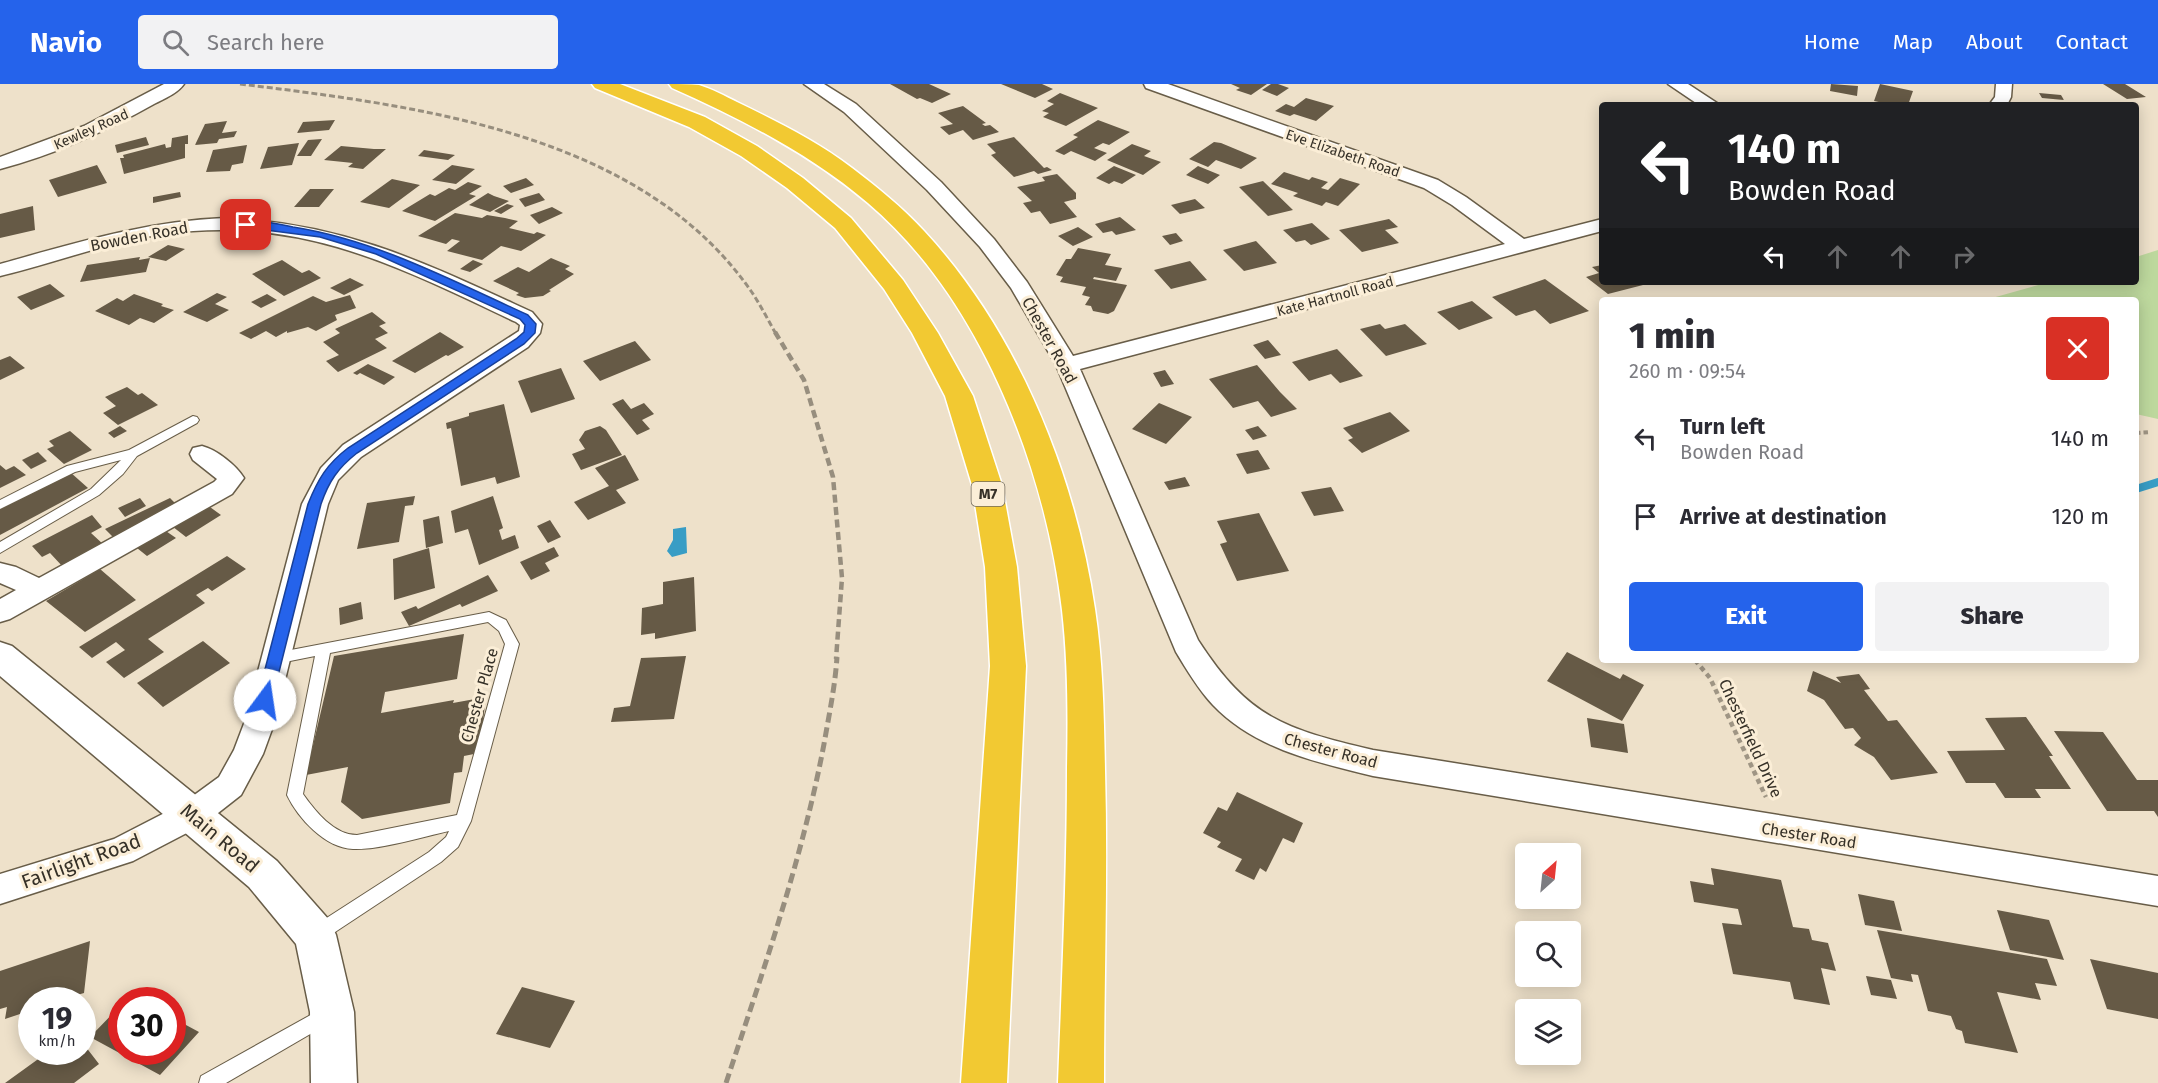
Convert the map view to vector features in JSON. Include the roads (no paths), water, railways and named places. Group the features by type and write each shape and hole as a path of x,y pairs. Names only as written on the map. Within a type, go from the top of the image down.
{"highway":[{"name":"M7","path":"602,84 697,122 749,151 795,183 843,224 894,285 925,333 959,396 987,484 1001,567 1008,666 984,1083"},
{"path":"679,84 722,102 779,132 835,167 882,204 930,252 974,309 1004,360 1040,448 1074,581 1080,623 1086,759 1081,1083"}],"main road":[{"name":"Main Road","path":"11,670 193,814 263,874 315,935 332,1012 334,1083"}],"street":[{"name":"Kewley Road","path":"0,163 92,130 140,107 176,84"},
{"name":"Chester Road","path":"812,84 850,108 934,186 987,243 1026,295 1067,365 1186,644 1200,670 1227,702 1247,719 1281,737 1314,749 1373,763 2158,891"},
{"name":"Eve Elizabeth Road","path":"1152,84 1431,184 1459,201 1521,247"},
{"path":"1676,84 1706,102"},
{"path":"2000,102 2003,97 2004,84"},
{"name":"Bowden Road","path":"0,270 132,234 195,225 265,225 321,234 380,252 524,317 531,324 529,333 520,342 334,465 323,481 315,504 260,721 248,754 230,786 193,814"},
{"name":"Kate Hartnoll Road","path":"1067,365 1599,226"},
{"path":"0,612 223,488 232,478 202,454"},
{"path":"0,573 7,574 39,590"},
{"name":"Fairlight Road","path":"0,889 122,851 193,814"}],"lane":[{"path":"0,505 71,469 133,453 193,420"},
{"path":"0,548 95,492 118,471 133,453"},
{"name":"Chester Place","path":"275,658 489,617 499,620 507,628 512,644 463,821 452,842 435,857 315,935"},
{"path":"324,648 295,795 305,813 327,830 351,843 463,821"},
{"path":"208,1083 332,1012"}],"water":[{"path":"686,527 687,553 672,557 667,551 673,540 673,529"}],"waterway":[{"path":"2139,488 2158,482"}],"railway":[{"path":"240,84 379,103 450,117 520,136 587,161 649,195 704,237 751,291 776,334"},
{"path":"775,332 804,380 833,477 842,578 836,659"},
{"path":"726,1083 781,915 805,830 824,744 837,657"}]}
